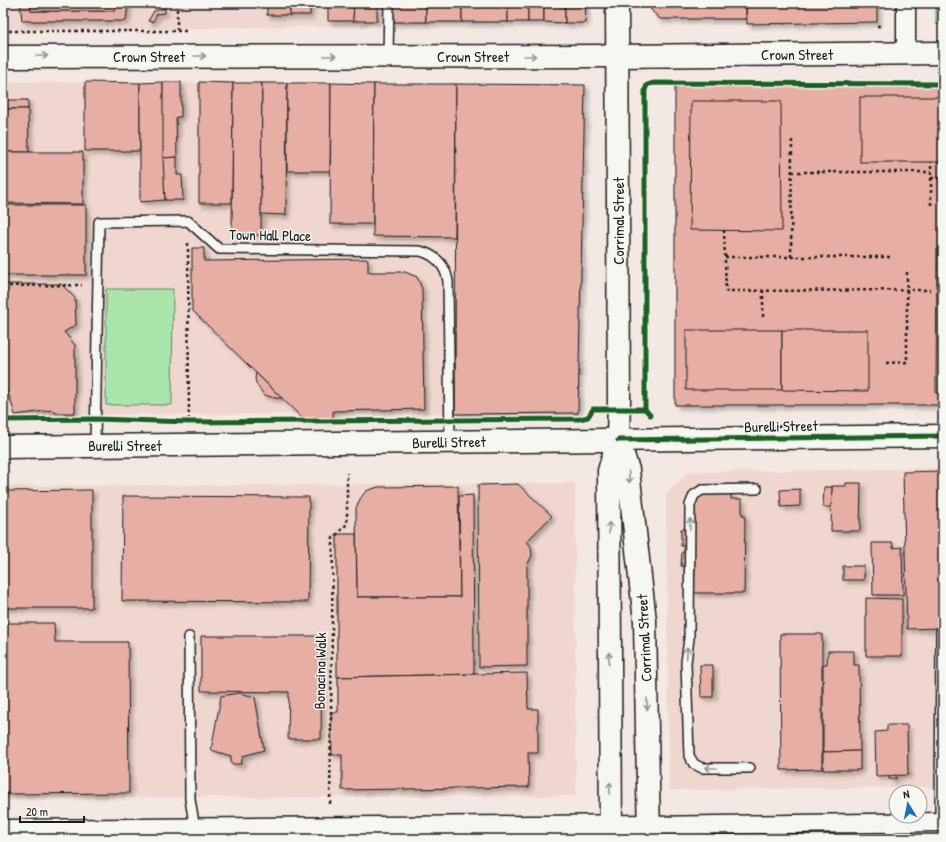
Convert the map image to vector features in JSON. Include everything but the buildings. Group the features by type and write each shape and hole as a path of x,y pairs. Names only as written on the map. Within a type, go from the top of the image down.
{"main road":[{"name":"Corrimal Street","path":"610,833 609,471 618,440 617,3"},
{"name":"Crown Street","path":"3,57 617,56 943,53"},
{"name":"Burelli Street","path":"3,447 943,436"},
{"name":"Corrimal Street","path":"618,440 628,470 645,621 649,833"},
{"path":"3,831 195,830 649,833"}],"street":[{"path":"906,3 906,54"},
{"path":"649,833 891,831 941,822"}],"lane":[{"path":"388,56 389,3"},
{"path":"95,445 99,222 188,221"},
{"name":"Town Hall Place","path":"188,221 219,249 420,251 435,257 442,265 448,281 450,442"},
{"path":"750,768 702,768 694,764 688,756 686,663 688,638 690,505 694,495 702,490 757,489"},
{"path":"941,631 941,822"},
{"path":"189,637 190,798 195,830"}],"path":[{"path":"177,3 177,31"},
{"path":"877,26 883,26"},
{"path":"3,31 190,30"},
{"path":"791,257 792,140"},
{"path":"931,206 932,162"},
{"path":"792,172 931,172"},
{"path":"931,178 943,178"},
{"path":"188,221 189,422"},
{"path":"724,230 726,291 930,290"},
{"path":"725,257 890,257"},
{"path":"886,363 907,362 907,272"},
{"path":"3,286 98,285"},
{"path":"763,291 763,317"}],"shaded area":[{"path":"3,3 582,3 582,22 3,31"},
{"path":"3,82 585,85 578,413 3,415"},
{"path":"943,468 943,787 928,787 928,784 888,784 888,788 669,790 666,494 688,472"},
{"path":"575,483 576,796 3,798 3,486"}],"green space":[{"path":"936,3 943,3 943,24 936,24"},
{"path":"106,289 173,289 172,405 106,405"}],"cycle path":[{"path":"650,415 645,409 645,90 647,85 653,83 943,84"},
{"path":"3,420 95,419 189,422 580,419 588,417 593,409 645,409"},
{"path":"618,440 943,436"}]}
